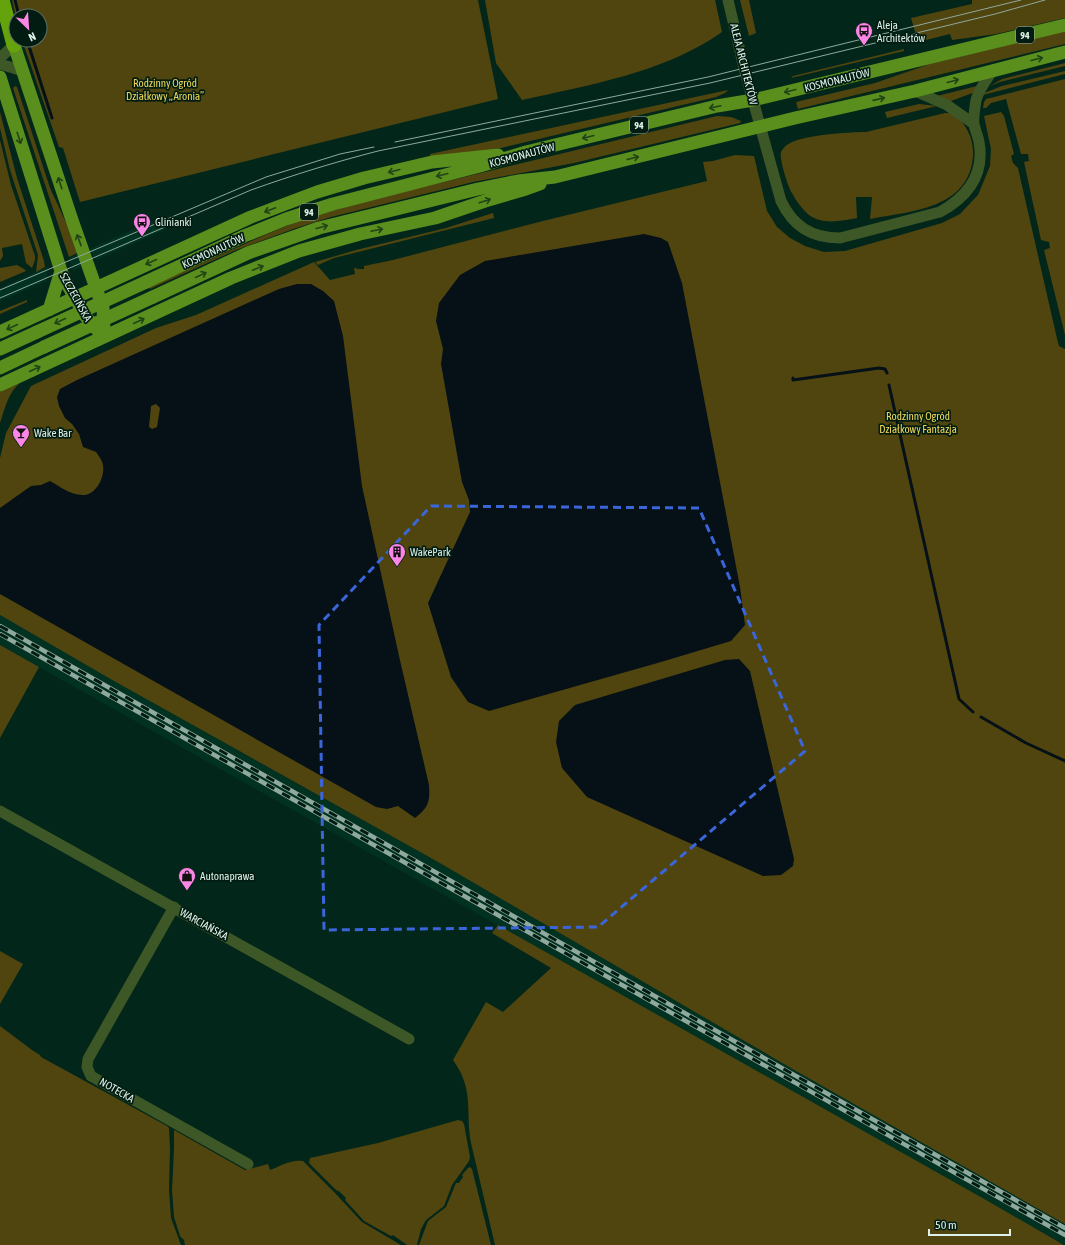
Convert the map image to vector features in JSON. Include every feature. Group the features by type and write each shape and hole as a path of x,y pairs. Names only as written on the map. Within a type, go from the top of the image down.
{"highway":[{"path":"2,0 8,22"}],"main road":[{"name":"KOSMONAUTÓW","path":"0,349 244,236 286,219 333,204 480,166 526,152 717,106 753,100 1065,25"},
{"name":"SZCZECIŃSKA","path":"15,48 72,220 104,308 104,338"},
{"name":"KOSMONAUTÓW","path":"0,368 248,253 319,228 478,189 518,181 554,177 915,91 1065,52"},
{"name":"SZCZECIŃSKA","path":"0,77 62,271 74,298 86,317 104,338"},
{"path":"0,332 251,217 317,192 371,176 432,162 526,152"},
{"path":"0,385 231,278 299,251 360,234 435,218 526,189 554,177"},
{"path":"49,310 62,271"}],"street":[{"name":"ALEJA ARCHITEKTÓW","path":"728,0 780,201 788,214 798,225 815,234 827,238 840,238 940,212 955,203 970,188 977,173 981,154 974,124"},
{"path":"0,58 11,48"},
{"path":"0,64 22,71"},
{"path":"915,91 947,105 974,124 978,95 993,70"},
{"name":"WARCIAŃSKA","path":"0,811 408,1039"},
{"name":"NOTECKA","path":"174,907 88,1059 87,1068 91,1076 248,1164"}],"highlighted area":[{"path":"431,506 699,508 805,751 598,927 324,930 319,625"}],"shaded area":[{"path":"164,216 170,227 96,260 89,249"},
{"path":"644,234 661,238 668,242 682,283 740,587 745,625 731,641 489,711 468,702 451,677 428,603 470,512 469,500 462,482 441,364 443,349 436,321 439,303 460,275 485,261"},
{"path":"77,253 82,267 73,271 69,258"},
{"path":"47,267 47,281 0,301 0,288"},
{"path":"297,284 311,284 323,291 334,301 343,336 362,486 429,785 428,803 415,818 398,806 387,809 376,807 0,594 0,508 31,486 41,485 50,481 74,494 87,495 95,489 101,481 103,464 96,452 83,447 79,434 72,424 65,418 59,406 57,397 60,389 279,289","holes":["156,404 160,408 157,427 152,429 149,427 151,406"]},
{"path":"0,615 114,681 438,862 796,1071 1065,1224 1065,1245 0,645"},
{"path":"739,659 750,671 794,859 793,866 781,875 763,876 587,797 562,768 556,742 559,721 575,705 725,660"}],"green space":[{"name":"Rodzinny Ogród Działkowy „Aronia”","path":"12,0 478,0 498,99 80,202 63,148 59,147 25,48 48,48 48,8 14,8"},
{"path":"485,0 715,0 722,32 700,46 652,67 600,82 522,100 496,63"},
{"path":"740,0 749,0 756,33 749,36"},
{"path":"972,0 1065,0 1065,18 996,34 952,40 950,34 918,42 911,18 972,4"},
{"path":"1065,31 1065,44 798,109 796,102 875,83 930,64"},
{"path":"904,49 904,51 791,78 793,76"},
{"path":"1065,63 1065,66 1000,82 990,86 1002,79"},
{"path":"1065,71 1065,74 983,95 984,93 1002,86"},
{"path":"1065,79 1065,335 1044,250 1050,248 1049,242 1041,240 1024,162 1029,161 1028,154 1021,154 1006,99 991,103 986,108 983,108 986,99"},
{"path":"15,86 17,87 50,188 68,227 77,253 69,257 13,88"},
{"path":"977,86 975,92 951,101 937,96"},
{"path":"728,90 716,97 501,148 431,158 430,154"},
{"path":"919,104 937,106 887,118 885,112"},
{"path":"0,112 17,178 44,261 45,267 36,272 38,255 10,170 0,128"},
{"name":"Rodzinny Ogród Działkowy Fantazja","path":"1001,112 1004,116 1014,154 1011,156 1013,163 1018,168 1058,343 1059,346 1065,349 1065,1224 796,1071 438,862 114,681 0,615 0,458 6,433 31,386 156,328 196,315 314,262 330,280 355,274 354,268 364,269 364,266 707,181 703,162 735,155 754,156 767,211 777,227 790,238 805,246 824,252 845,251 942,223 960,214 978,195 990,166 991,149 984,116"},
{"path":"945,113 953,113 962,122 971,137 973,156 969,174 961,187 949,197 935,204 920,210 870,219 872,197 856,197 857,218 826,221 809,215 799,205 790,190 781,160 781,152 784,147 793,142 813,136 866,132"},
{"path":"717,116 731,117 741,121 740,123 574,163 473,182 331,217 236,250 150,289 149,287 294,223 361,202"},
{"path":"0,140 11,185 35,256 32,268 26,263 22,244 2,248 3,256 0,261"},
{"path":"493,213 494,218 334,258 318,265 315,262 356,250 446,228"},
{"path":"17,265 26,271 0,282 0,268"},
{"path":"27,300 27,302 0,314 0,311"},
{"path":"20,383 13,391 5,406 0,423 0,392"},
{"path":"0,645 39,667 0,738"},
{"path":"498,925 1064,1245 495,1245 471,1143 467,1091 460,1071 453,1060 486,1002 503,1012 551,968 492,933"},
{"path":"0,951 23,964 0,1004"},
{"path":"0,1026 41,1057 169,1128 169,1190 171,1218 181,1245 0,1245"},
{"path":"458,1120 462,1121 464,1124 470,1157 469,1161 452,1185 444,1206 426,1220 421,1229 417,1245 407,1245 393,1235 391,1236 364,1221 345,1200 346,1198 309,1163 310,1158 378,1143"},
{"path":"174,1130 245,1170 268,1164 270,1170 290,1162 303,1161 362,1222 401,1245 185,1245 184,1240 180,1236 174,1217 172,1190"},
{"path":"470,1167 472,1169 491,1245 419,1245 428,1221 446,1207 456,1183 459,1183 463,1177 462,1175"}],"waterway":[{"path":"15,0 17,8"},
{"path":"30,48 52,118"},
{"path":"793,378 793,380 879,368 885,369 887,373"},
{"path":"889,385 959,699 973,712"},
{"path":"981,717 1026,743 1065,761"}],"tram line":[{"path":"395,142 708,77 1021,0"},
{"path":"0,298 251,190 346,160 378,151 710,83 995,14 1045,0"},
{"path":"0,290 266,177 340,154 374,147"}],"railway":[{"path":"0,626 1065,1228"},
{"path":"0,634 1065,1235"}],"place":[{"name":"Aleja Architektów","path":"864,46"},
{"name":"Glinianki","path":"142,237"},
{"name":"Wake Bar","path":"21,448"},
{"name":"WakePark","path":"397,567"},
{"name":"Autonaprawa","path":"187,891"}]}
